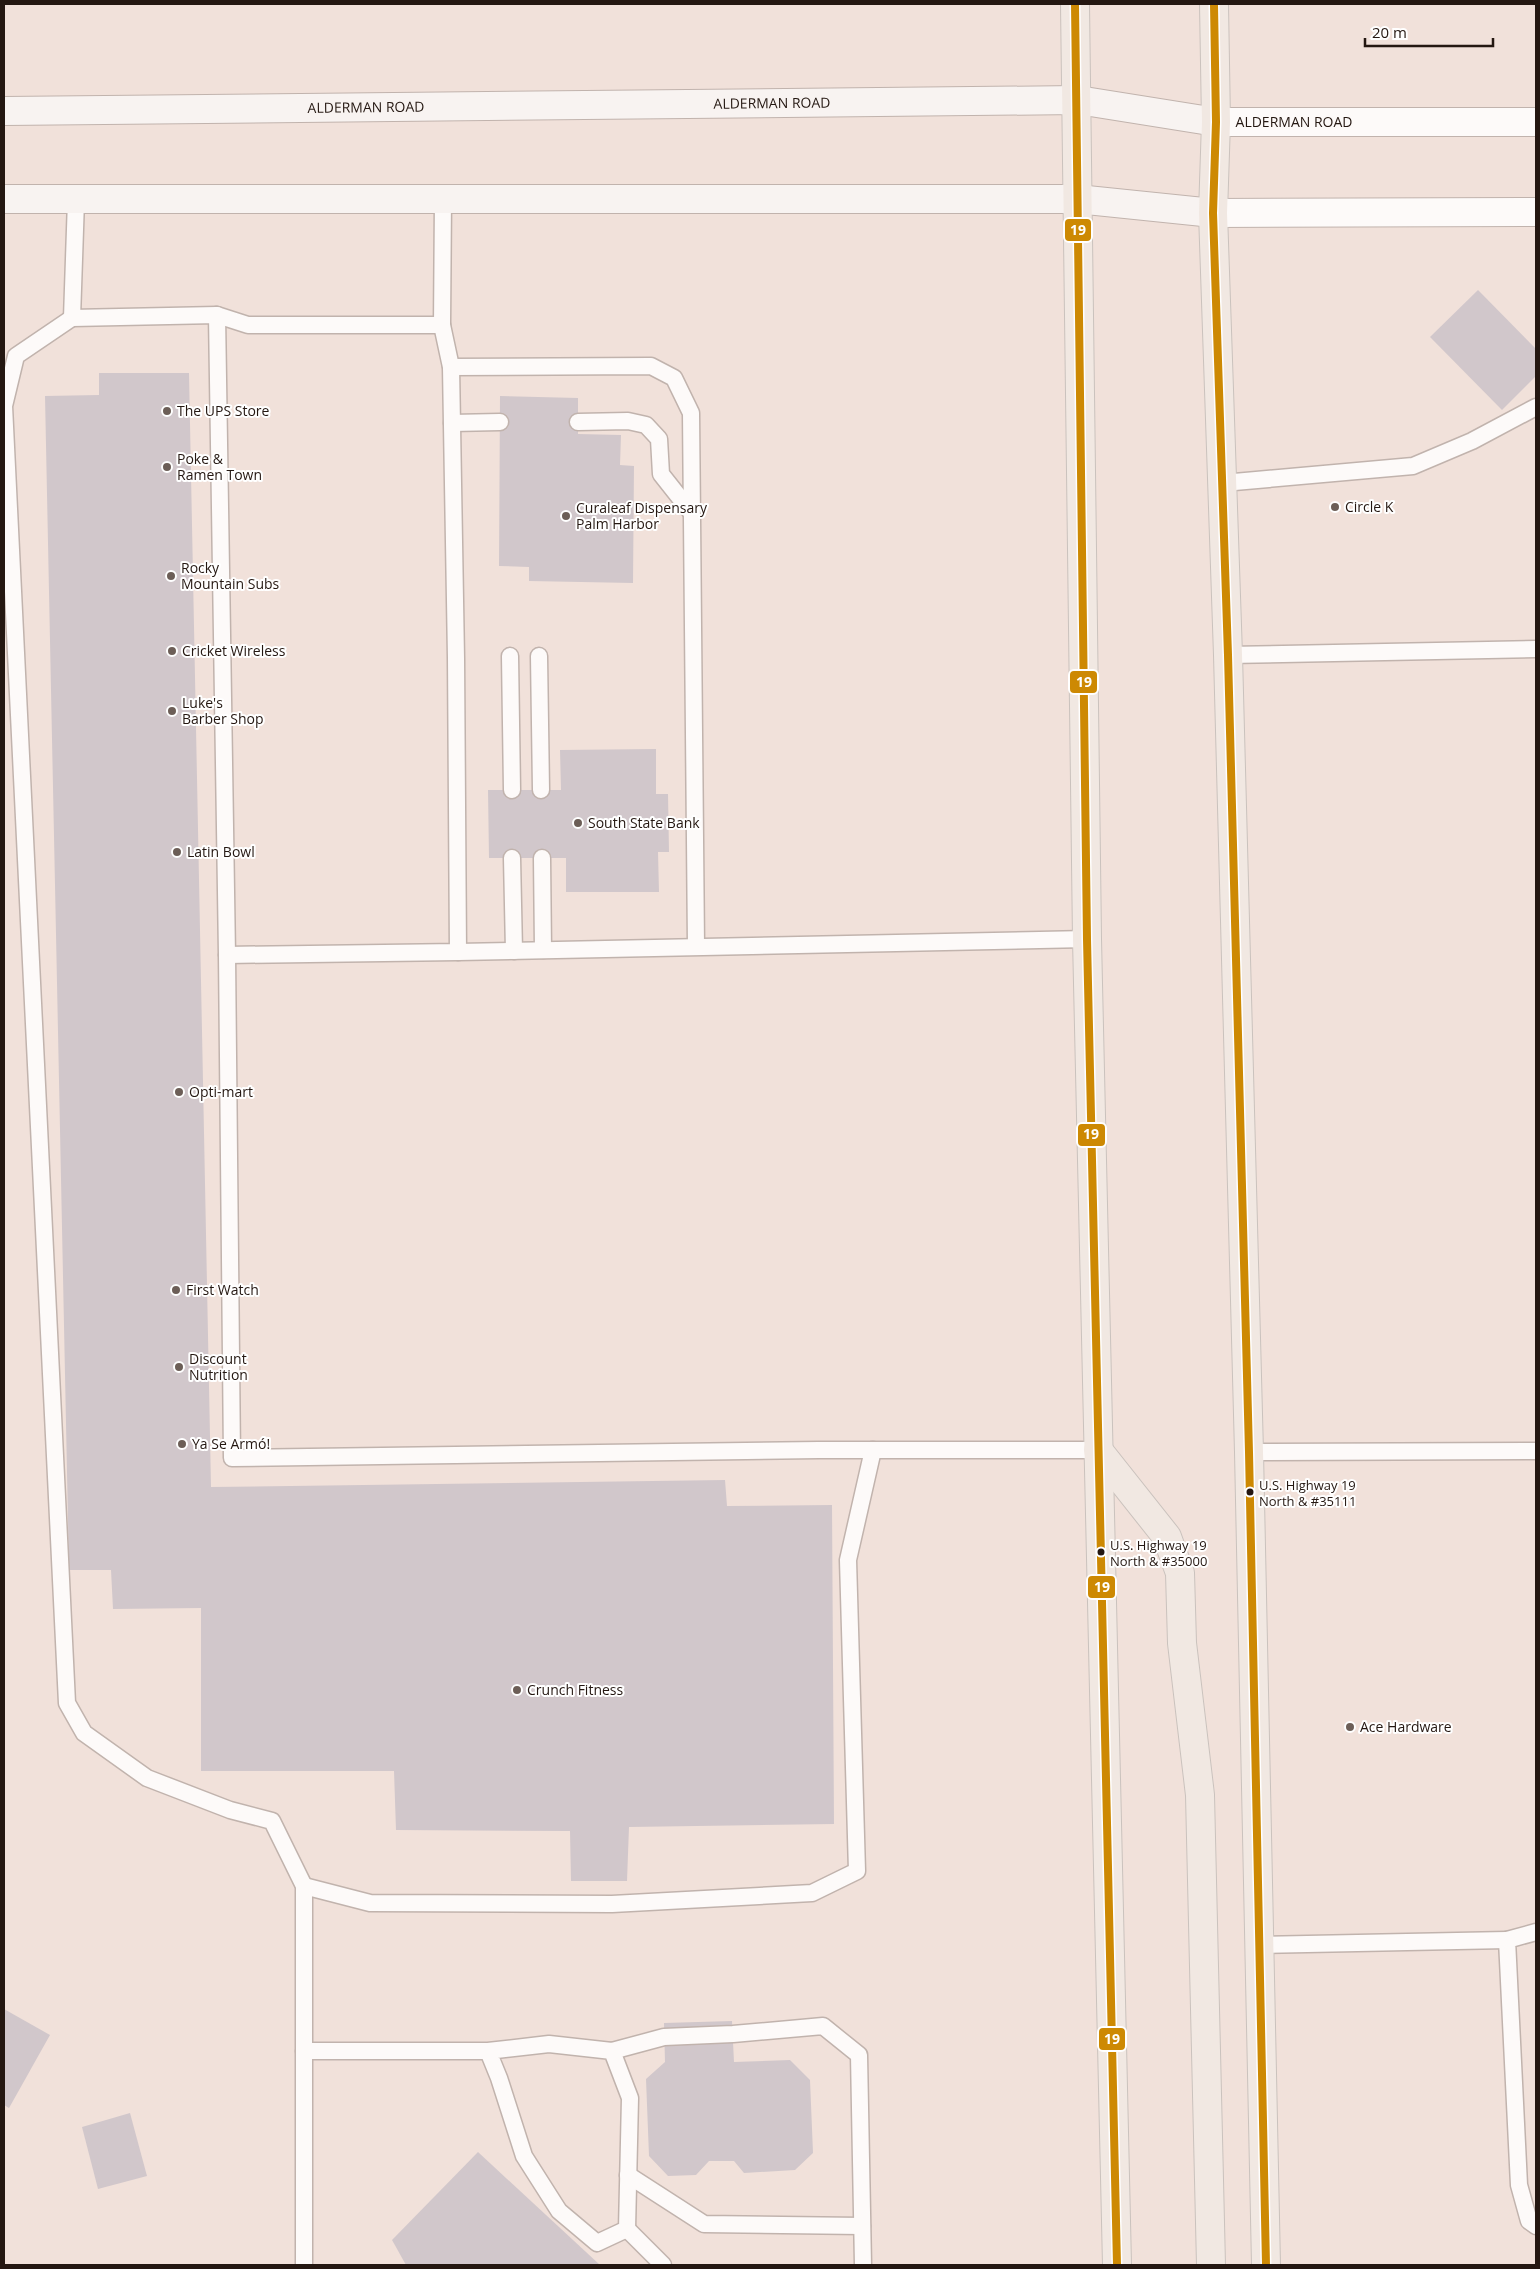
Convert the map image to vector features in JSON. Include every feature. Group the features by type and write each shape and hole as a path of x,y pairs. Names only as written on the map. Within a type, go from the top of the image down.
{"highway":[{"path":"1075,4 1078,100 1077,199 1087,938 1117,2265"},
{"path":"1214,4 1216,122 1213,213 1228,655 1249,1452 1266,2265"},
{"path":"1098,1450 1167,1538 1180,1573 1182,1643 1200,1796 1211,2265"}],"main road":[{"name":"ALDERMAN ROAD","path":"4,111 1078,100 1216,122"},
{"path":"4,199 1077,199 1213,213"}],"street":[{"name":"ALDERMAN ROAD","path":"1216,122 1536,122"},
{"path":"1213,213 1536,212"}],"lane":[{"path":"443,199 442,325 451,367 458,952"},
{"path":"72,318 76,200"},
{"path":"304,2265 304,1886 272,1821 230,1810 147,1778 84,1733 67,1703 4,406 16,356 72,318 217,315 248,325 442,325"},
{"path":"217,315 227,955 232,1458 873,1450 1098,1450"},
{"path":"451,367 651,366 674,378 691,413 696,946"},
{"path":"1223,483 1412,466 1472,441 1536,407"},
{"path":"578,422 628,421 646,425 659,440 661,474 692,512"},
{"path":"452,423 500,422"},
{"path":"1228,655 1536,648"},
{"path":"510,656 512,790"},
{"path":"539,656 541,790"},
{"path":"512,858 514,950"},
{"path":"542,858 543,950"},
{"path":"227,955 458,952 1087,938"},
{"path":"304,1886 370,1902 612,1904 812,1893 858,1871 848,1560 873,1450"},
{"path":"1249,1452 1536,1451"},
{"path":"1259,1945 1507,1940 1536,1932"},
{"path":"1507,1940 1519,2185 1529,2222 1536,2226"},
{"path":"304,2051 488,2051 549,2044 612,2051 664,2037 733,2034 823,2026 859,2055 863,2265"},
{"path":"488,2051 524,2156 559,2211 597,2243 627,2229"},
{"path":"612,2051 630,2098 627,2229 663,2265"},
{"path":"628,2175 704,2224 862,2226"}],"building":[{"path":"1478,290 1536,349 1536,376 1502,410 1430,337"},
{"path":"99,373 189,373 211,1487 725,1480 727,1506 832,1505 834,1824 629,1827 627,1881 571,1881 570,1831 396,1830 394,1771 201,1771 201,1608 113,1609 111,1570 69,1570 45,396 99,395"},
{"name":"Curaleaf Dispensary Palm Harbor","path":"500,396 578,398 578,434 621,435 620,465 634,466 633,583 529,581 529,567 499,566"},
{"name":"South State Bank","path":"656,749 656,794 668,794 669,852 658,852 659,892 566,892 566,858 489,858 488,790 561,790 560,750"},
{"path":"4,2009 50,2035 9,2108 4,2105"},
{"path":"732,2021 734,2062 790,2060 810,2080 813,2153 795,2170 744,2173 734,2161 709,2161 696,2175 668,2176 649,2156 646,2079 665,2062 664,2023"},
{"path":"130,2113 147,2176 98,2189 82,2127"},
{"path":"478,2152 600,2265 406,2265 392,2240"}],"transit line":[{"name":"19","path":"1075,4 1087,939 1117,2265"},
{"name":"19","path":"1214,4 1216,122 1213,213 1228,655 1249,1452 1266,2265"}],"place":[{"name":"The UPS Store","path":"167,411"},
{"name":"Poke & Ramen Town","path":"167,467"},
{"name":"Circle K","path":"1335,507"},
{"name":"Curaleaf Dispensary Palm Harbor","path":"566,516"},
{"name":"Rocky Mountain Subs","path":"171,576"},
{"name":"Cricket Wireless","path":"172,651"},
{"name":"Luke's Barber Shop","path":"172,711"},
{"name":"South State Bank","path":"578,823"},
{"name":"Latin Bowl","path":"177,852"},
{"name":"Opti-mart","path":"179,1092"},
{"name":"First Watch","path":"176,1290"},
{"name":"Discount Nutrition","path":"179,1367"},
{"name":"Ya Se Armó!","path":"182,1444"},
{"name":"U.S. Highway 19 North & #35111","path":"1250,1492"},
{"name":"U.S. Highway 19 North & #35000","path":"1101,1552"},
{"name":"Crunch Fitness","path":"517,1690"},
{"name":"Ace Hardware","path":"1350,1727"}]}
